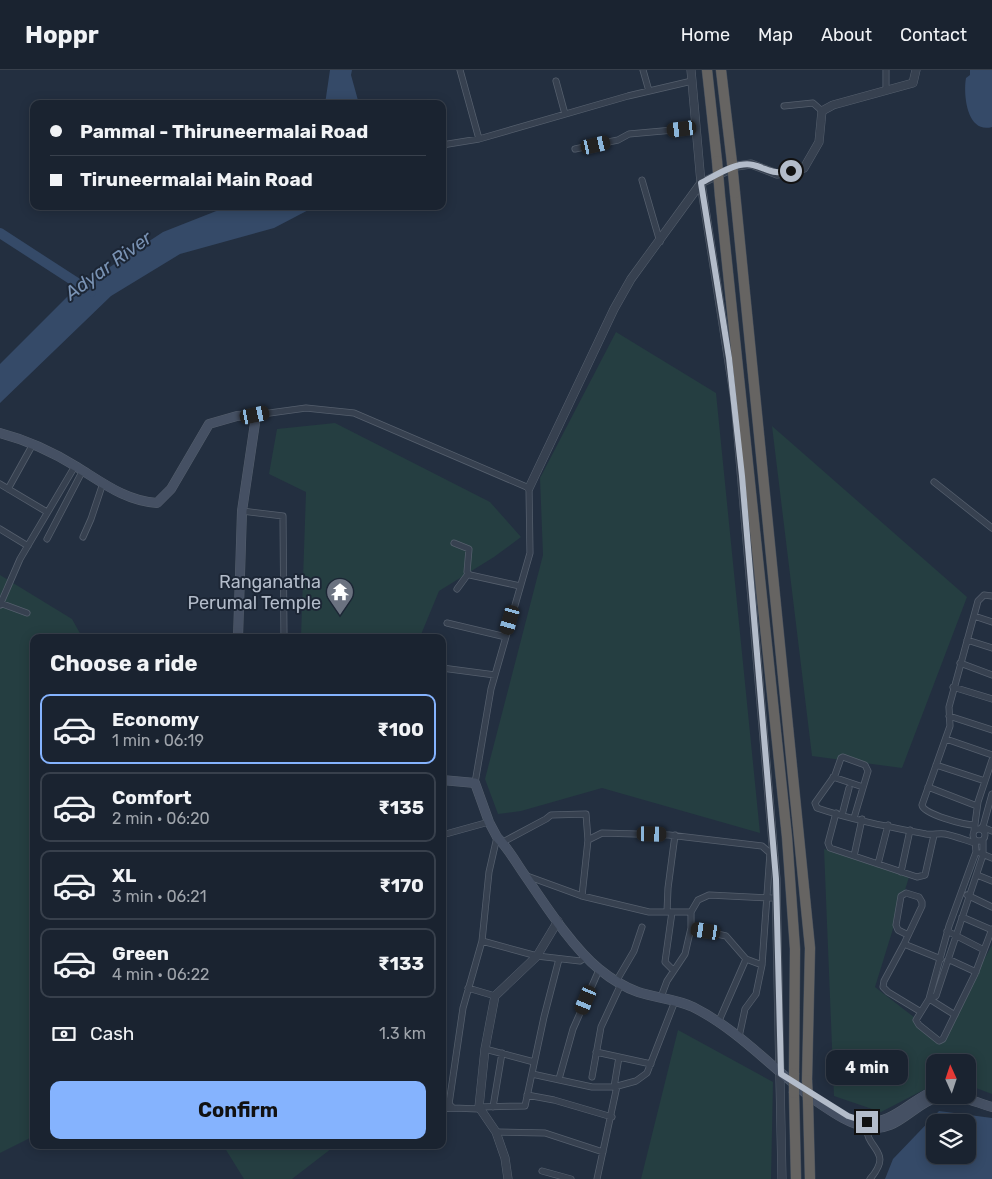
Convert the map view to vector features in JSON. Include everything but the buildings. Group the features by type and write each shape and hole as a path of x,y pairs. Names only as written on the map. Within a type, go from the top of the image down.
{"highway":[{"path":"707,70 717,161 733,358 787,847 795,949 794,1093 796,1179"},
{"path":"721,70 732,163 810,948 807,1080 810,1179"}],"main road":[{"path":"0,433 33,444 139,502 157,503 171,490 209,424 237,416 255,415 242,511 238,634"},
{"path":"446,780 475,783 489,822 500,840 558,921 586,957 599,970 639,992 692,1006 739,1037 781,1074 848,1116 877,1129 889,1126 927,1102 944,1096 963,1098 992,1108"},
{"path":"867,1125 886,1119 926,1095"},
{"path":"976,1095 992,1101"}],"street":[{"path":"460,70 479,139"},
{"path":"643,70 649,91"},
{"path":"691,70 701,183 733,358"},
{"path":"886,70 886,90"},
{"path":"822,111 833,105 913,83 916,70"},
{"path":"556,81 565,114"},
{"path":"446,144 479,139 649,91 692,82"},
{"path":"784,106 813,103 822,111"},
{"path":"475,783 495,675 530,553 529,488 607,321 631,279 660,242 701,183 737,166 751,164 777,174 804,168 820,142 822,111"},
{"path":"575,149 618,140 629,134 696,128"},
{"path":"642,180 660,242"},
{"path":"738,402 773,898 756,994 745,1008 739,1037"},
{"path":"255,415 306,408 354,413 529,488"},
{"path":"8,489 33,444"},
{"path":"27,613 0,604 47,512 79,468"},
{"path":"47,538 79,468"},
{"path":"934,482 992,528"},
{"path":"82,537 91,520 103,483"},
{"path":"0,484 47,512"},
{"path":"242,511 283,516 284,634"},
{"path":"0,529 28,546"},
{"path":"454,543 470,549 468,574 457,589"},
{"path":"468,574 520,586"},
{"path":"992,596 982,596 974,616 948,708 950,726 922,805 923,810 965,825 992,831"},
{"path":"974,616 992,622"},
{"path":"447,623 506,638"},
{"path":"967,640 992,648"},
{"path":"960,663 992,675"},
{"path":"446,669 495,675"},
{"path":"953,687 992,699"},
{"path":"949,716 992,730"},
{"path":"946,739 992,755"},
{"path":"854,818 868,768 846,758 841,758 833,777 815,806 839,814 854,818 862,820 934,835 946,834 975,842 983,840"},
{"path":"955,1015 928,997 941,959 947,931 963,893 976,852 973,836 977,806 992,760"},
{"path":"936,765 985,781"},
{"path":"833,777 863,787"},
{"path":"928,787 977,806"},
{"path":"849,788 829,846 917,877 925,875 934,835"},
{"path":"962,917 992,930 976,972 943,1039 940,1041 919,1025 916,1020 941,985 950,960 956,935 962,917 969,896 977,874 983,855 985,834 982,828 991,804 992,794"},
{"path":"452,1108 449,1104 463,1008 482,941 490,872 500,840 546,820 551,814 583,813 587,816 588,840 582,896"},
{"path":"854,856 862,820"},
{"path":"446,834 489,822"},
{"path":"878,864 888,825"},
{"path":"901,872 910,830"},
{"path":"588,840 602,833 675,835 762,846 768,849 773,898 781,1074 782,1179"},
{"path":"673,970 664,962 670,912 668,888 675,835"},
{"path":"976,852 992,858"},
{"path":"977,874 992,882"},
{"path":"525,875 582,896 649,912 691,912"},
{"path":"908,935 900,932 896,926 901,896 906,893 918,897 922,902 908,935 904,944 884,981 883,987 888,992 922,1012"},
{"path":"963,893 992,907"},
{"path":"661,997 673,970 685,954 691,928 691,912 698,900 709,895 773,898"},
{"path":"508,1179 505,1158 496,1132 479,1108 485,1049 495,996 537,956 558,921"},
{"path":"592,1077 601,1027 634,951 642,927"},
{"path":"691,928 720,933 726,936 746,959 762,965"},
{"path":"947,931 984,950"},
{"path":"482,941 537,956 580,961 586,957"},
{"path":"904,944 941,959"},
{"path":"446,1109 525,1106 559,959"},
{"path":"718,1023 746,959"},
{"path":"950,960 976,972"},
{"path":"559,1079 573,1030 599,970"},
{"path":"468,988 495,996"},
{"path":"532,1074 592,1087 616,1087 636,1081 647,1073 675,1001"},
{"path":"485,1049 534,1062"},
{"path":"596,1052 651,1064"},
{"path":"493,1107 502,1053"},
{"path":"597,1179 612,1117 619,1057"},
{"path":"527,1095 554,1100 612,1117"},
{"path":"867,1125 880,1159 880,1167 870,1179"},
{"path":"496,1132 545,1133 603,1152"},
{"path":"542,1171 571,1179"}],"green space":[{"path":"616,332 716,393 760,833 602,788 521,811 498,814 485,779 543,555 540,478"},
{"path":"335,423 490,502 521,537 494,557 439,591 421,634 301,634 306,492 269,474 277,429"},
{"path":"772,426 967,597 902,768 812,756"},
{"path":"0,575 72,619 80,634 30,634 30,1138 0,1153"},
{"path":"824,849 909,877 875,987 941,1038 992,945 992,1094 976,1088 976,1054 926,1054 926,1089 881,1112 834,1096"},
{"path":"678,1030 773,1082 771,1179 641,1179"},
{"path":"225,1149 331,1149 292,1179 244,1179"}],"water":[{"path":"330,70 352,70 351,75 358,100 326,100"},
{"path":"970,70 992,70 992,127 984,128 977,125 969,112 966,103 965,85 966,78 970,75"},
{"path":"219,210 308,210 274,228 180,254 111,296 0,403 0,364 72,292 163,232"},
{"path":"939,1111 962,1114 936,1114"},
{"path":"976,1116 992,1118 992,1179 885,1179 893,1159 926,1125 926,1164 976,1164"}],"waterway":[{"name":"Adyar River","path":"0,233 91,292"}],"place":[{"name":"Ranganatha Perumal Temple","path":"340,616"}],"route":[{"path":"791,171 777,174 751,164 737,166 701,183 729,358 742,476 776,879 781,1074 801,1085 842,1113 867,1122"}]}
